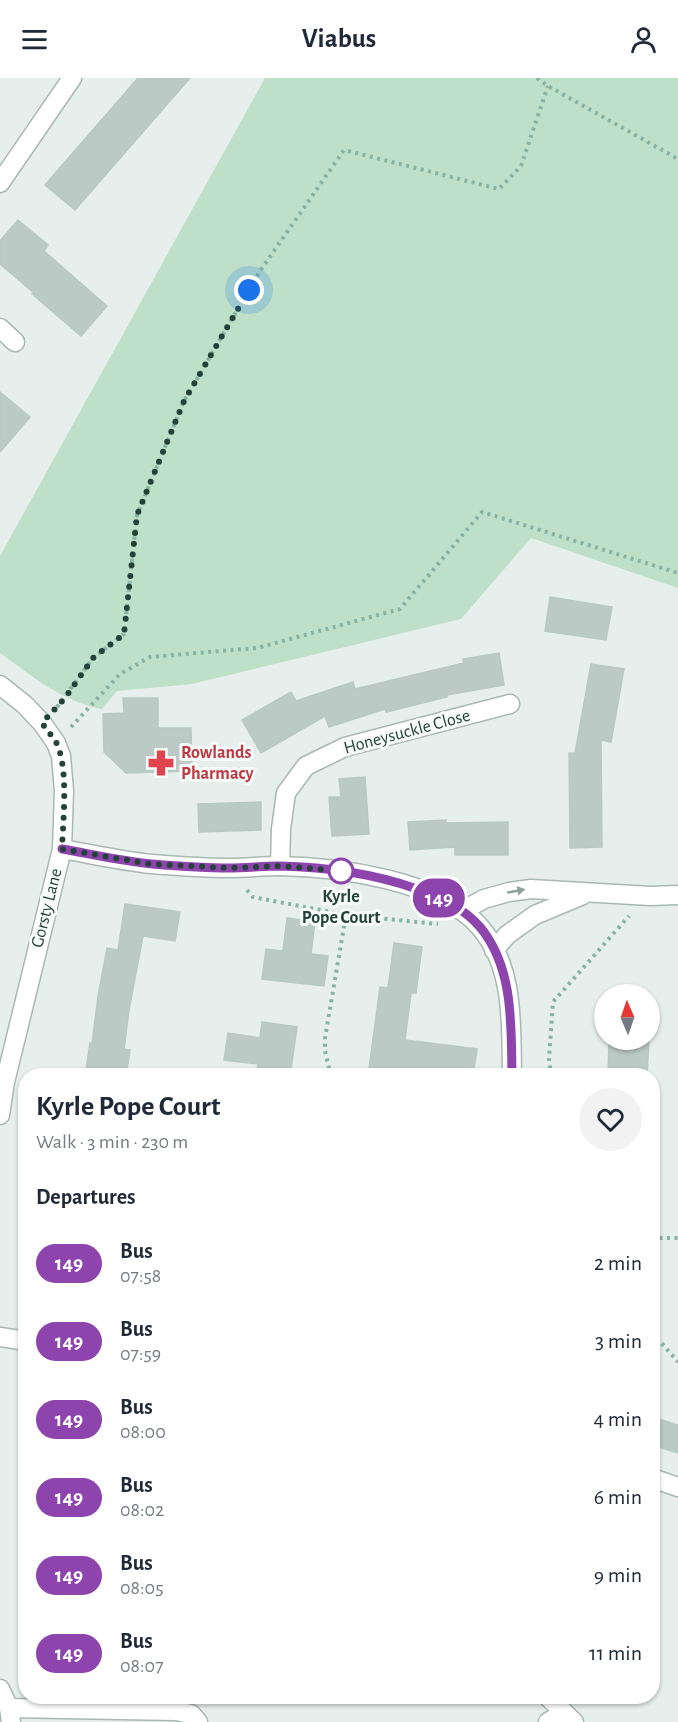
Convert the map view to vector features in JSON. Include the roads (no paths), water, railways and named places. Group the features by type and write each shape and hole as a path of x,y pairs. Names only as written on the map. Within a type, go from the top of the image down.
{"street":[{"path":"0,183 72,78"},
{"path":"0,328 15,342"},
{"name":"Gorsty Lane","path":"0,685 25,705 56,743 61,756 64,791 62,849 5,1082 0,1115"},
{"name":"Honeysuckle Close","path":"280,866 281,829 286,794 306,766 345,747 510,704"},
{"path":"62,849 150,864 230,868 280,866 345,871 398,882 433,894 462,911 480,928 494,950 506,981 511,1012 512,1068"},
{"path":"462,911 484,899 508,892 531,889 650,896 678,895"},
{"path":"494,950 507,935 535,915 588,893"},
{"path":"0,1337 18,1340"},
{"path":"660,1481 678,1487"},
{"path":"0,1689 10,1715 176,1711 191,1714 198,1722"},
{"path":"552,1704 562,1719"}],"place":[{"name":"Rowlands Pharmacy","path":"161,763"},
{"name":"Kyrle Pope Court","path":"341,871"}]}
